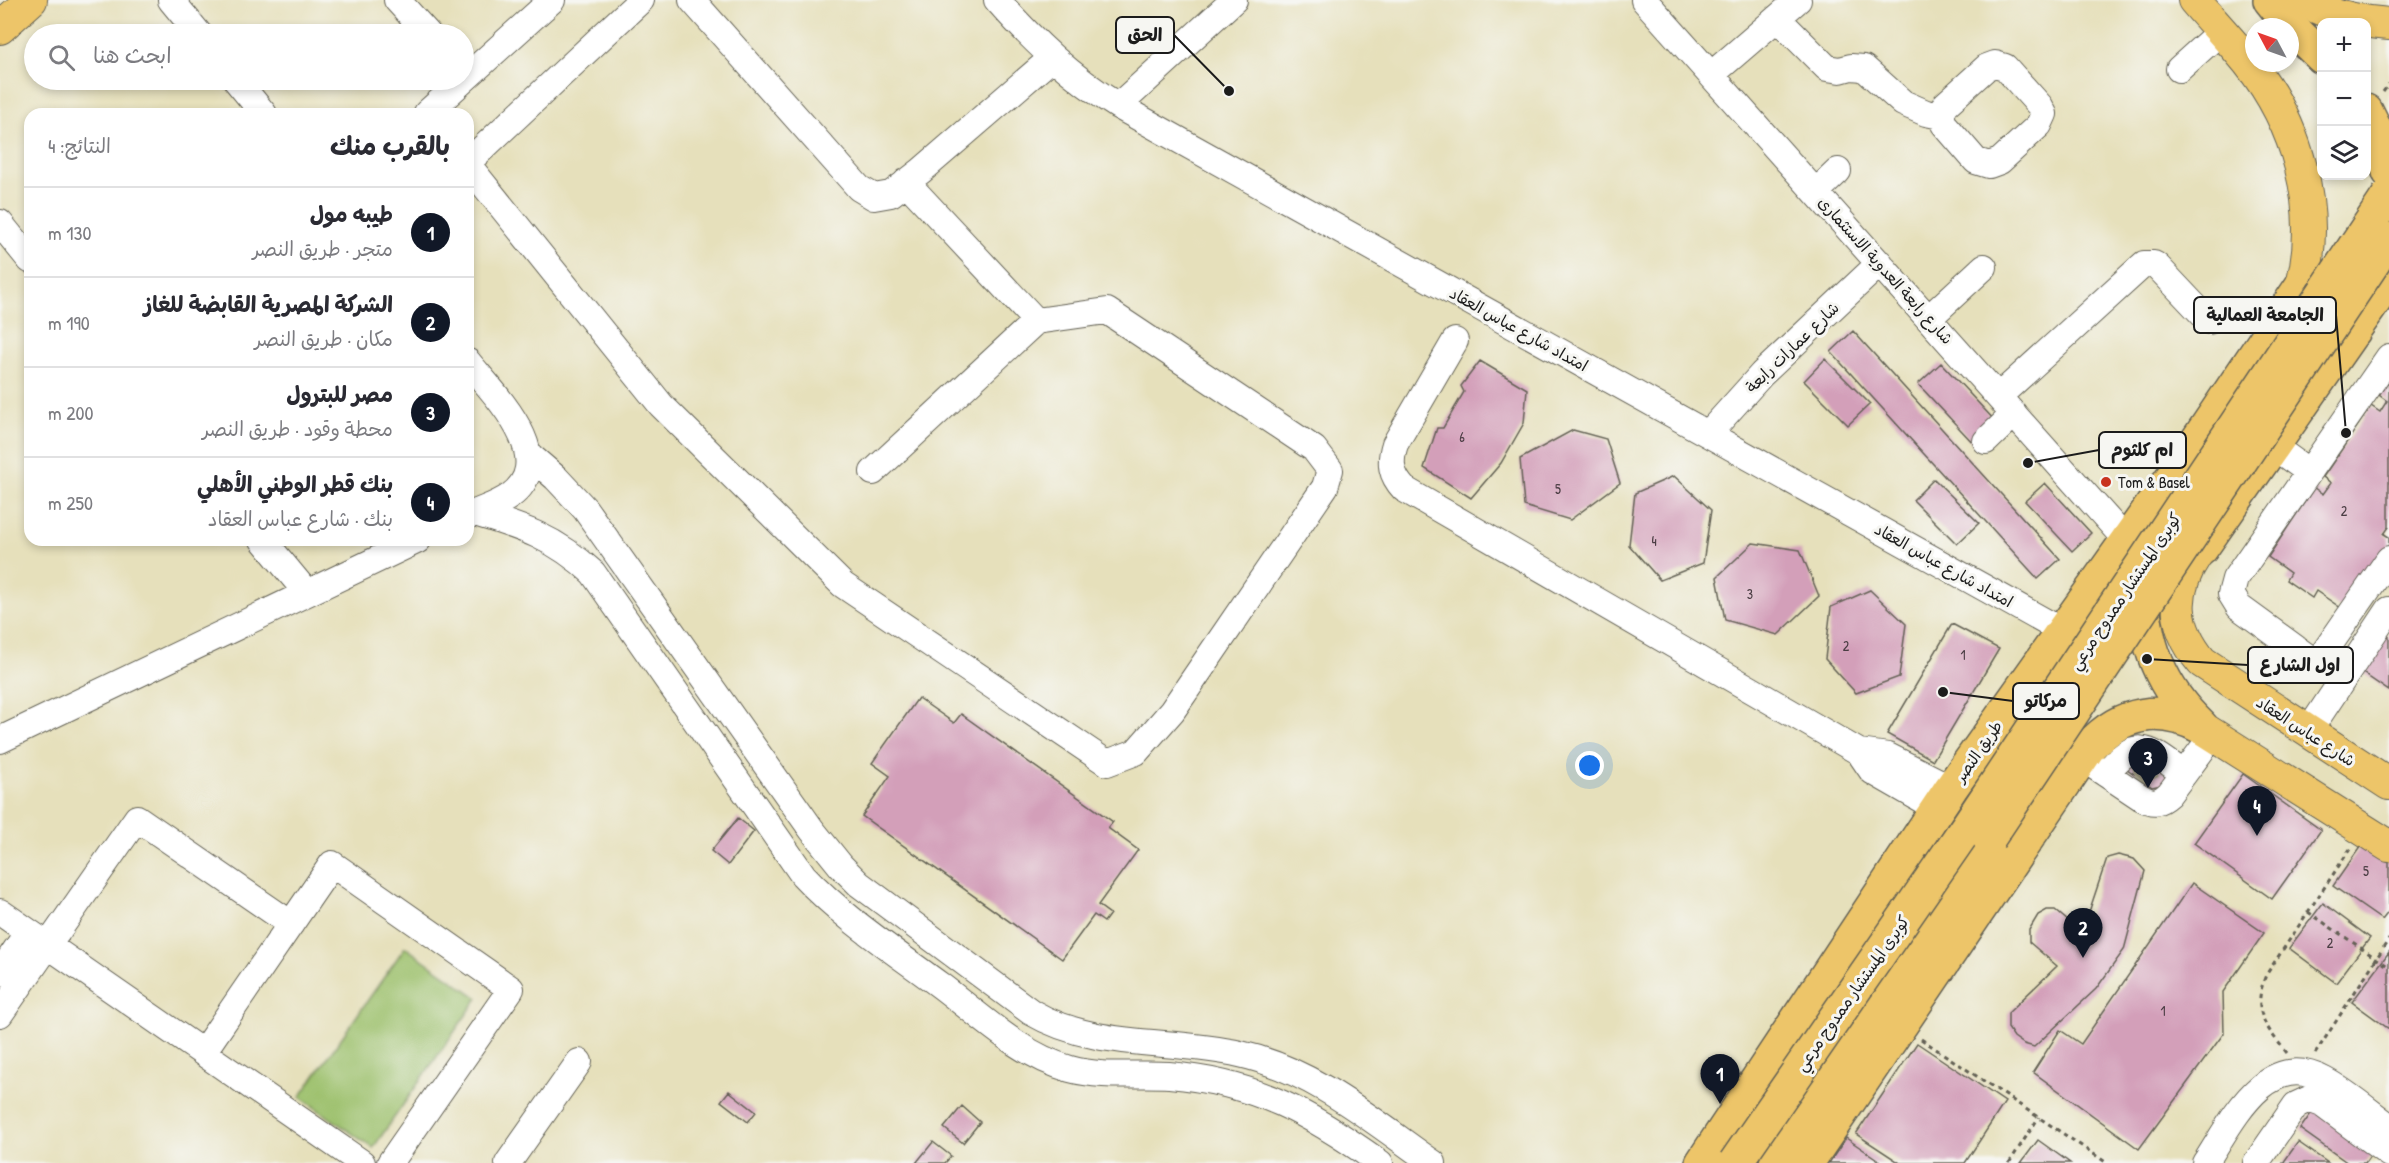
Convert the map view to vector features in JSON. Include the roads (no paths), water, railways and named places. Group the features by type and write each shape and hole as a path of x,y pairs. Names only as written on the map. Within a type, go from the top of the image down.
{"highway":[{"path":"2270,0 2295,31 2317,52"},
{"path":"2371,120 2382,143 2389,172"},
{"name":"كوبرى المستشار ممدوح مرعي","path":"1735,1163 1967,827 2389,195"},
{"name":"كوبرى المستشار ممدوح مرعي","path":"1776,1163 2389,239"},
{"path":"2358,325 2378,285 2389,247"},
{"path":"2302,285 2320,279 2338,282 2352,295 2358,325"},
{"path":"2196,555 2389,280"},
{"name":"طريق النصر","path":"1702,1163 1945,798 2180,466 2302,285"},
{"path":"2180,466 2143,584 2145,626 2156,664 2175,698 2207,731"},
{"path":"2004,714 2014,706 2038,699 2063,705 2129,766"},
{"path":"2129,766 2101,734 2114,725 2142,714 2173,715 2207,731"},
{"path":"1807,1163 1900,1025 2129,766"}],"main road":[{"path":"0,28 31,0"},
{"path":"2194,0 2248,63 2269,93 2295,148 2306,193 2309,225 2308,254 2302,285"},
{"path":"2301,0 2338,16 2389,24"},
{"name":"شارع عباس العقاد","path":"2196,555 2182,580 2178,609 2180,624 2192,650 2213,671 2389,784"},
{"path":"2207,731 2389,846"}],"street":[{"path":"171,0 191,24"},
{"path":"397,0 419,24"},
{"path":"474,68 552,0"},
{"path":"474,158 641,0"},
{"path":"693,0 866,193 883,197 891,194 906,182 1052,58"},
{"name":"امتداد شارع عباس العقاد","path":"997,0 1052,58 1085,85 1118,106 2062,631"},
{"path":"1118,106 1234,0"},
{"path":"1711,75 1798,0"},
{"name":"شارع رابعة العدوية الاستثمارى","path":"1647,1 2126,540"},
{"path":"1777,18 1827,68 1840,70 1851,67 1864,68 1904,102 1926,113 1941,116"},
{"path":"2179,69 2221,31"},
{"path":"244,90 259,108"},
{"path":"432,108 451,90"},
{"path":"474,171 661,405 843,585 1107,763 1136,752 1172,711 1325,487 1330,470 1314,449 1107,311 1036,321 873,472"},
{"path":"1816,192 1838,171"},
{"path":"906,182 1036,321"},
{"path":"0,223 24,253"},
{"name":"شارع عمارات رابعة","path":"1708,434 1762,374 1880,263"},
{"path":"1986,441 2007,405 2144,264 2154,264 2158,267 2210,321"},
{"path":"1929,318 1984,267"},
{"path":"1455,341 1395,444 1391,456 1394,474 1404,489 1859,752 1888,756 1945,798"},
{"path":"2389,357 2235,579 2231,586 2231,594 2234,601 2309,658 2315,659 2321,657 2389,559"},
{"path":"474,369 516,421 528,454 529,467 523,482 512,494 474,513"},
{"path":"2273,446 2309,472"},
{"path":"528,454 585,509 812,830 859,884 1046,1021 1080,1034 1216,1050 1262,1059 1287,1068 1333,1093 1433,1163"},
{"path":"474,516 522,527 553,541 593,573 803,875 836,907 1009,1039 1048,1061 1086,1073 1199,1078 1259,1094 1316,1119 1380,1163"},
{"path":"268,546 307,593"},
{"path":"0,740 405,546"},
{"path":"2308,732 2389,610"},
{"path":"2129,766 2207,731"},
{"path":"0,973 38,939 137,818 291,924"},
{"path":"203,1052 332,864 511,989 390,1163"},
{"path":"0,912 362,1163"},
{"path":"0,1014 38,939"},
{"path":"508,1163 579,1062"},
{"path":"2205,1163 2256,1089 2283,1075 2303,1073 2324,1080 2389,1126"},
{"path":"2256,1163 2295,1105 2304,1100 2316,1101 2389,1154"}],"tunnel":[{"path":"2134,773 2154,765"}],"place":[{"name":"الحق","path":"1229,91"},
{"name":"الجامعة العمالية","path":"2346,433"},
{"name":"ام كلثوم","path":"2028,463"},
{"name":"Tom & Basel","path":"2106,482"},
{"name":"اول الشارع","path":"2147,659"},
{"name":"مركاتو","path":"1943,692"},
{"name":"مصر للبترول","path":"2148,788"},
{"name":"بنك قطر الوطني الأهلي","path":"2257,836"},
{"name":"الشركة المصرية القابضة للغاز","path":"2083,958"},
{"name":"طيبه مول","path":"1720,1104"}]}
